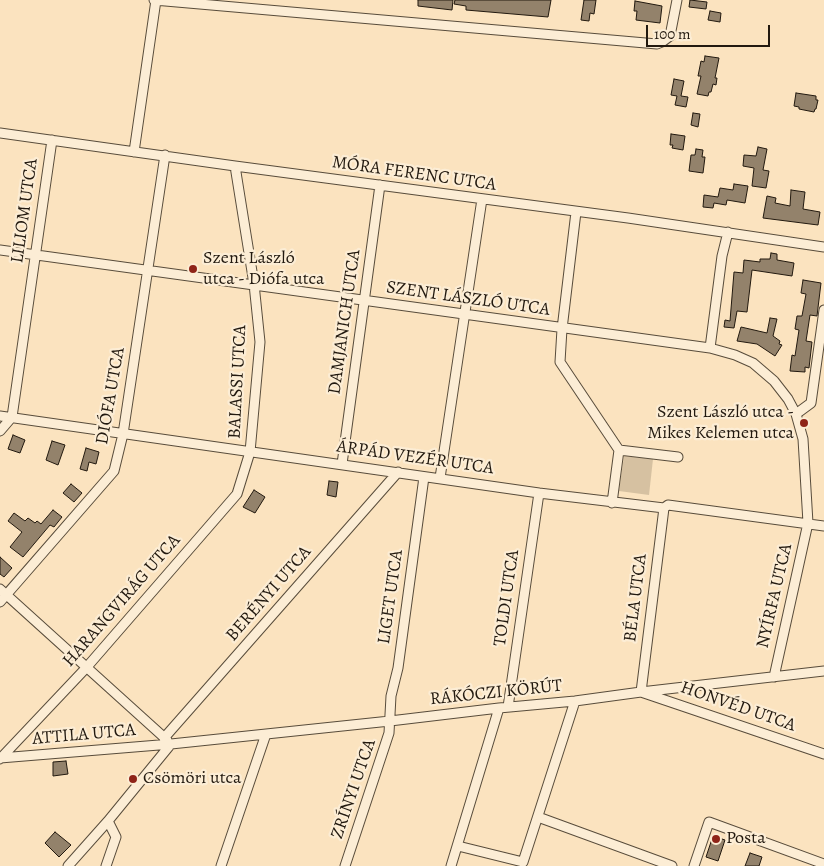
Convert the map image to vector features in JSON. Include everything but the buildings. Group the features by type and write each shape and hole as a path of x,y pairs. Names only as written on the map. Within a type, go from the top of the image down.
{"street":[{"path":"134,152 156,0 657,44 670,36 678,0"},
{"name":"MÓRA FERENC UTCA","path":"0,133 728,232 824,247"},
{"name":"LILIOM UTCA","path":"12,417 52,140"},
{"name":"DIÓFA UTCA","path":"2,595 114,470 123,434 165,156"},
{"name":"BALASSI UTCA","path":"235,166 254,284 260,342 250,452"},
{"name":"DAMJANICH UTCA","path":"342,464 380,185"},
{"path":"440,478 482,199"},
{"path":"576,212 562,329 560,362 619,450 612,503"},
{"path":"710,348 722,256 728,232"},
{"name":"SZENT LÁSZLÓ UTCA","path":"0,250 710,348 744,358 762,369 781,390 796,414 803,439 808,523"},
{"path":"796,414 811,403 824,310"},
{"name":"ÁRPÁD VEZÉR UTCA","path":"0,416 440,478 539,494 664,508 668,505 824,526"},
{"path":"0,431 12,417"},
{"path":"619,450 678,457"},
{"name":"HARANGVIRÁG UTCA","path":"1,758 86,668 237,494 250,452"},
{"name":"BERÉNYI UTCA","path":"167,741 398,472"},
{"name":"LIGET UTCA","path":"390,721 391,696 398,668 424,477"},
{"name":"TOLDI UTCA","path":"451,866 504,708 539,494"},
{"name":"BÉLA UTCA","path":"641,692 664,508"},
{"name":"NYÍRFA UTCA","path":"774,677 808,523"},
{"path":"2,595 167,741 108,821 68,866"},
{"name":"RÁKÓCZI KÖRÚT","path":"167,741 266,734 390,721 824,671"},
{"name":"HONVÉD UTCA","path":"641,692 824,754"},
{"path":"458,846 523,862 575,701"},
{"name":"ZRÍNYI UTCA","path":"345,866 389,734 390,721"},
{"path":"221,866 266,734"},
{"name":"ATTILA UTCA","path":"1,758 167,741"},
{"path":"538,817 672,866"},
{"path":"106,866 116,837 108,821"},
{"path":"694,866 709,822 824,864"}],"shaded area":[{"path":"624,456 653,459 649,495 619,491"}],"place":[{"name":"Szent László utca - Diófa utca","path":"193,269"},
{"name":"Szent László utca - Mikes Kelemen utca","path":"804,423"},
{"name":"Csömöri utca","path":"133,779"},
{"name":"Posta","path":"716,839"}]}
